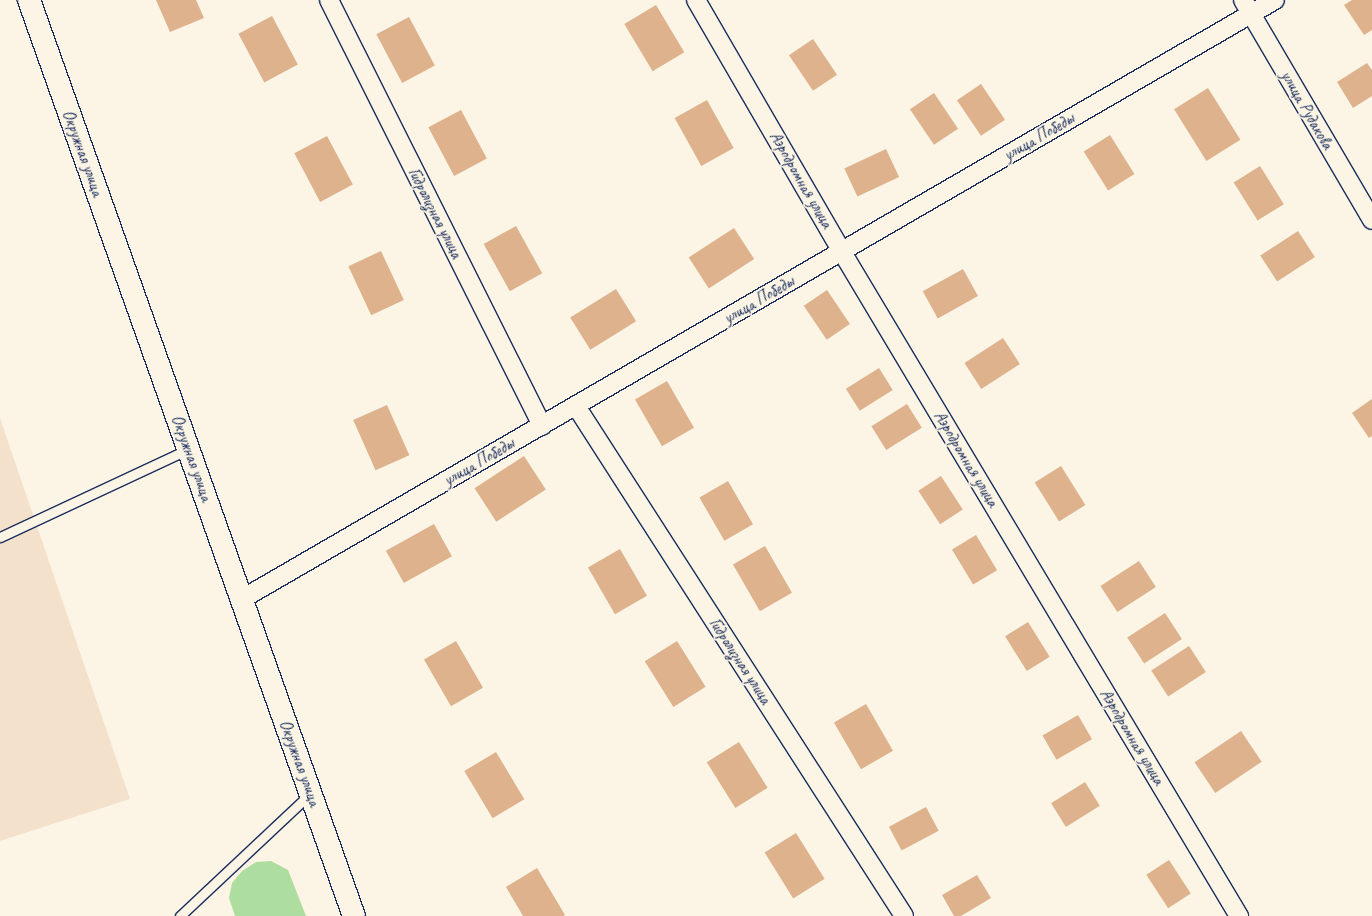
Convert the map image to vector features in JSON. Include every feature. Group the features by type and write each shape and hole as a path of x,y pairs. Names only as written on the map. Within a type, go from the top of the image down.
{"main road":[{"name":"Окружная улица","path":"29,0 354,916"}],"street":[{"name":"Гидролизная улица","path":"329,0 542,426"},
{"name":"Аэродромная улица","path":"696,0 842,252 1239,916"},
{"name":"улица Победы","path":"242,599 842,252 1247,7 1275,0"},
{"name":"улица Рудакова","path":"1247,7 1372,220"},
{"name":"Гидролизная улица","path":"576,406 904,916"}],"lane":[{"path":"0,536 188,449"},
{"path":"180,916 311,793"}],"shaded area":[{"path":"0,418 130,799 0,841"}],"green space":[{"path":"271,861 288,870 306,916 235,916 229,898 232,883 242,871 256,862"}],"building":[{"path":"156,0 196,0 204,18 170,32"},
{"path":"1352,0 1372,0 1372,30 1364,35 1344,5"},
{"path":"656,5 684,52 653,71 624,24"},
{"path":"272,16 298,65 264,82 238,34"},
{"path":"409,17 435,66 402,83 376,34"},
{"path":"813,39 837,75 813,91 789,55"},
{"path":"1367,63 1372,70 1372,96 1353,108 1337,82"},
{"path":"981,84 1005,120 981,136 957,100"},
{"path":"1208,88 1240,140 1206,161 1174,109"},
{"path":"934,93 958,129 934,145 910,109"},
{"path":"707,100 734,148 701,166 675,118"},
{"path":"461,110 487,159 454,176 428,127"},
{"path":"1110,135 1134,174 1108,190 1084,151"},
{"path":"327,136 353,185 320,202 294,153"},
{"path":"886,149 899,177 857,197 844,168"},
{"path":"1260,166 1284,204 1258,221 1234,182"},
{"path":"516,226 542,273 510,291 484,244"},
{"path":"734,228 754,259 709,288 689,257"},
{"path":"1298,231 1315,257 1277,282 1260,256"},
{"path":"381,251 404,300 371,315 348,266"},
{"path":"963,269 978,296 938,318 923,291"},
{"path":"616,289 636,321 590,350 570,318"},
{"path":"827,290 850,324 827,340 804,306"},
{"path":"1003,338 1020,364 981,389 964,363"},
{"path":"879,368 893,390 860,411 846,389"},
{"path":"667,381 694,428 662,446 635,400"},
{"path":"1372,399 1372,436 1369,438 1352,413"},
{"path":"907,404 922,428 886,450 871,426"},
{"path":"387,405 409,455 376,470 353,420"},
{"path":"524,456 546,490 496,522 475,488"},
{"path":"1061,466 1085,505 1059,521 1035,482"},
{"path":"941,476 963,510 940,524 918,491"},
{"path":"728,481 753,524 724,541 699,498"},
{"path":"434,524 452,556 404,583 386,551"},
{"path":"976,535 997,570 973,585 952,549"},
{"path":"765,546 792,593 760,611 733,564"},
{"path":"620,549 647,596 615,614 588,568"},
{"path":"1139,561 1156,587 1117,612 1100,586"},
{"path":"1165,613 1182,639 1144,664 1127,638"},
{"path":"1028,622 1050,657 1027,671 1005,636"},
{"path":"456,641 483,688 451,706 424,660"},
{"path":"677,641 706,687 673,707 645,661"},
{"path":"1189,646 1206,672 1168,697 1151,671"},
{"path":"866,704 893,751 861,769 834,722"},
{"path":"1078,715 1092,739 1056,760 1042,736"},
{"path":"1241,731 1262,762 1215,793 1195,762"},
{"path":"739,742 768,788 735,808 707,762"},
{"path":"496,752 524,799 493,818 464,771"},
{"path":"1085,782 1100,806 1066,827 1051,803"},
{"path":"926,807 939,831 902,851 889,827"},
{"path":"796,833 825,879 793,898 765,853"},
{"path":"1169,860 1191,894 1168,908 1146,875"},
{"path":"537,868 565,915 523,916 506,887"},
{"path":"977,875 991,898 961,916 954,916 942,895"}]}
